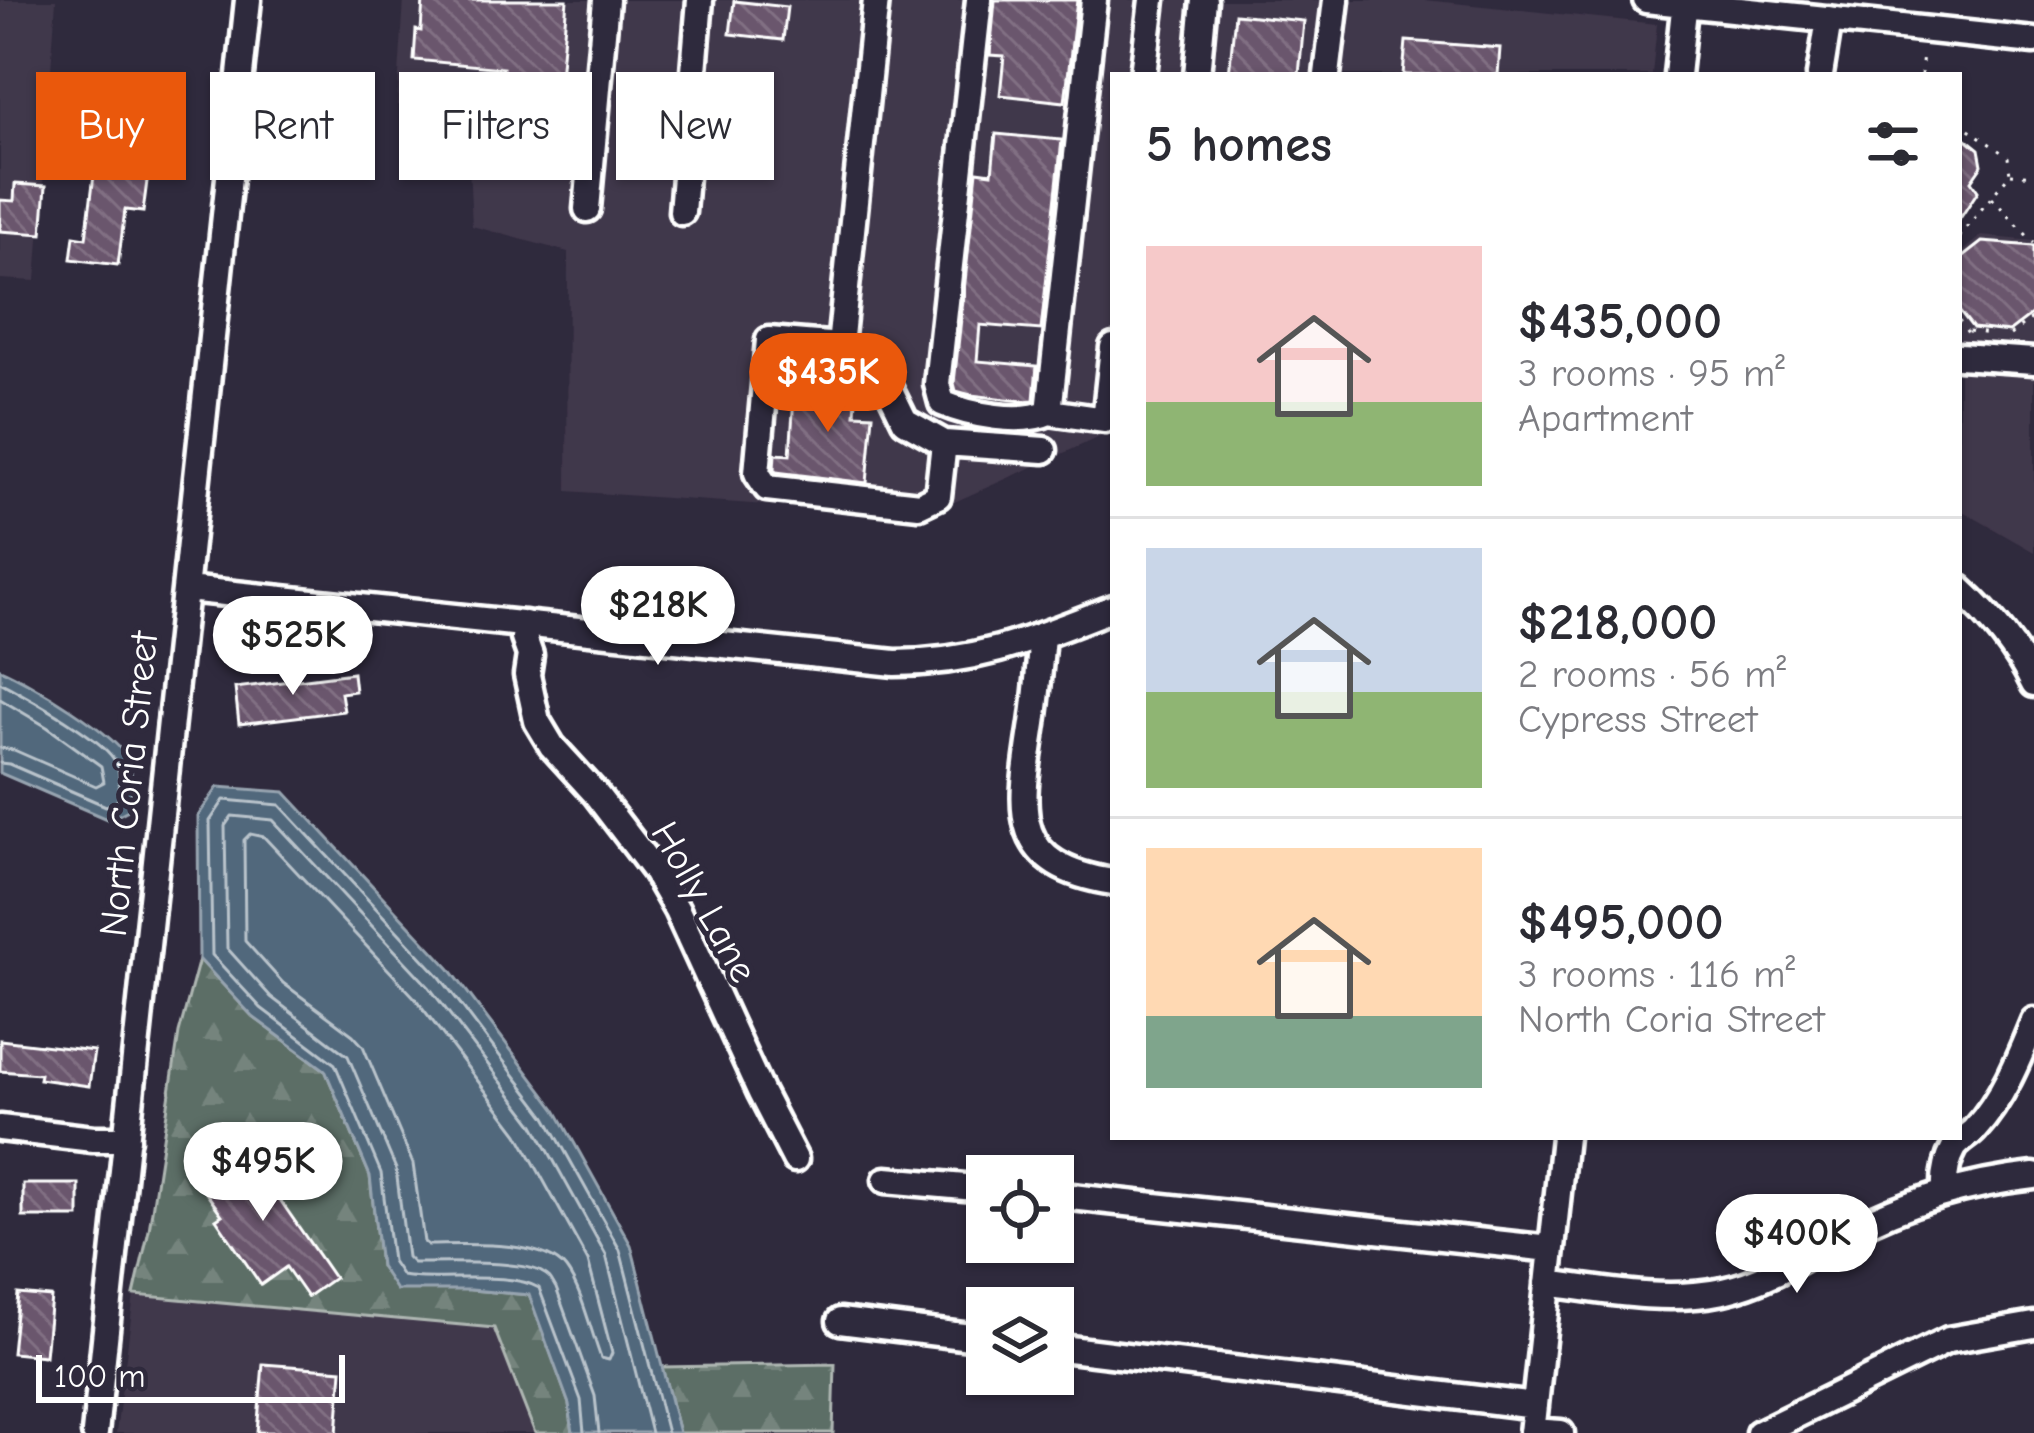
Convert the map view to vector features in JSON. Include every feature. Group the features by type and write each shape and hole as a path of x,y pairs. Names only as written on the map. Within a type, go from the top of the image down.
{"street":[{"name":"North Coria Street","path":"94,1433 248,0"},
{"path":"587,209 606,0"},
{"path":"682,212 700,0"},
{"path":"840,346 876,0"},
{"path":"979,0 937,384 942,403 964,412 1034,419 1049,412 1105,420 1110,374"},
{"path":"1049,412 1094,0"},
{"path":"1143,72 1152,0"},
{"path":"1198,72 1204,0"},
{"path":"1327,72 1336,0"},
{"path":"1646,0 1829,19 1877,12 2034,41"},
{"path":"1677,72 1685,2"},
{"path":"1820,72 1829,19"},
{"path":"944,443 938,496 920,506 767,488 757,473 769,340 840,346 868,356 879,368 905,421 944,443 1044,449"},
{"path":"1962,356 2034,361"},
{"path":"187,589 895,663 994,653 1110,609"},
{"path":"1962,591 1994,622 2034,684"},
{"name":"Holly Lane","path":"525,624 530,655 527,675 538,721 552,746 654,870 795,1159"},
{"path":"1042,636 1024,783 1027,828 1037,848 1054,863 1078,875 1110,881"},
{"path":"1962,1140 1989,1110 2034,1021"},
{"path":"0,1128 127,1139"},
{"path":"1533,1424 1564,1140"},
{"path":"1945,1193 1945,1170 1962,1140"},
{"path":"1548,1282 1618,1293 1699,1295 1728,1290 1787,1268 1888,1214 1945,1193 2034,1176"},
{"path":"886,1180 966,1187"},
{"path":"1074,1197 1551,1249"},
{"path":"840,1321 966,1336"},
{"path":"1760,1433 1948,1340 2034,1325"},
{"path":"1074,1350 1533,1424 1561,1433"}],"path":[{"path":"1962,124 2008,157 2009,174 1962,233"},
{"path":"2009,174 2034,176"},
{"path":"1991,197 2034,243"},
{"path":"2008,336 2034,317"},
{"path":"1967,331 1988,334"}],"shaded area":[{"path":"0,0 56,0 51,72 36,72 36,180 43,180 36,281 0,279"},
{"path":"404,0 1424,0 1657,24 1652,72 1110,72 1110,432 923,516 567,491 568,252 472,226 470,180 592,180 592,72 399,72"},
{"path":"1981,236 2034,241 2034,552 1962,511 1962,252"},
{"path":"134,1295 494,1328 535,1433 116,1433"}],"green space":[{"path":"199,959 253,1017 325,1070 370,1176 380,1266 471,1290 530,1295 569,1404 573,1433 535,1433 494,1328 134,1295 149,1230 179,1033"},
{"path":"835,1364 833,1433 679,1433 662,1367"}],"water":[{"path":"0,669 72,710 122,751 131,773 130,809 109,820 0,773"},
{"path":"218,787 285,792 450,969 556,1110 631,1245 679,1433 573,1433 569,1404 529,1295 396,1290 380,1266 370,1176 325,1070 253,1017 199,959 198,816"}],"building":[{"path":"423,0 567,0 561,72 503,72 503,68 414,60 416,30 421,31"},
{"path":"995,0 1077,0 1065,102 1000,95 1004,56 990,55"},
{"path":"734,1 787,7 783,40 730,34"},
{"path":"1235,14 1304,21 1299,72 1229,72"},
{"path":"1406,41 1500,48 1498,72 1403,72"},
{"path":"996,134 1062,140 1041,330 980,325 977,361 1037,366 1034,400 971,395 956,391 954,383 977,171 992,173"},
{"path":"1962,135 1979,149 1982,165 1971,181 1978,191 1962,215"},
{"path":"93,180 147,180 143,212 125,210 118,265 71,259 74,236 86,238"},
{"path":"15,184 46,186 42,234 0,231 0,200 14,201"},
{"path":"1982,242 2034,246 2034,313 2009,332 1973,328 1962,314 1962,258"},
{"path":"795,383 857,387 855,414 873,415 867,483 776,472 775,454 790,455"},
{"path":"353,673 355,691 341,693 344,711 239,724 235,688"},
{"path":"0,1040 94,1051 89,1086 39,1079 40,1074 0,1071"},
{"path":"240,1142 334,1278 307,1297 286,1267 261,1285 216,1219 222,1215 204,1190 225,1175 214,1160"},
{"path":"23,1184 79,1184 79,1217 23,1217"},
{"path":"18,1294 51,1297 45,1356 12,1353"},
{"path":"263,1364 342,1370 337,1433 257,1432"}]}
